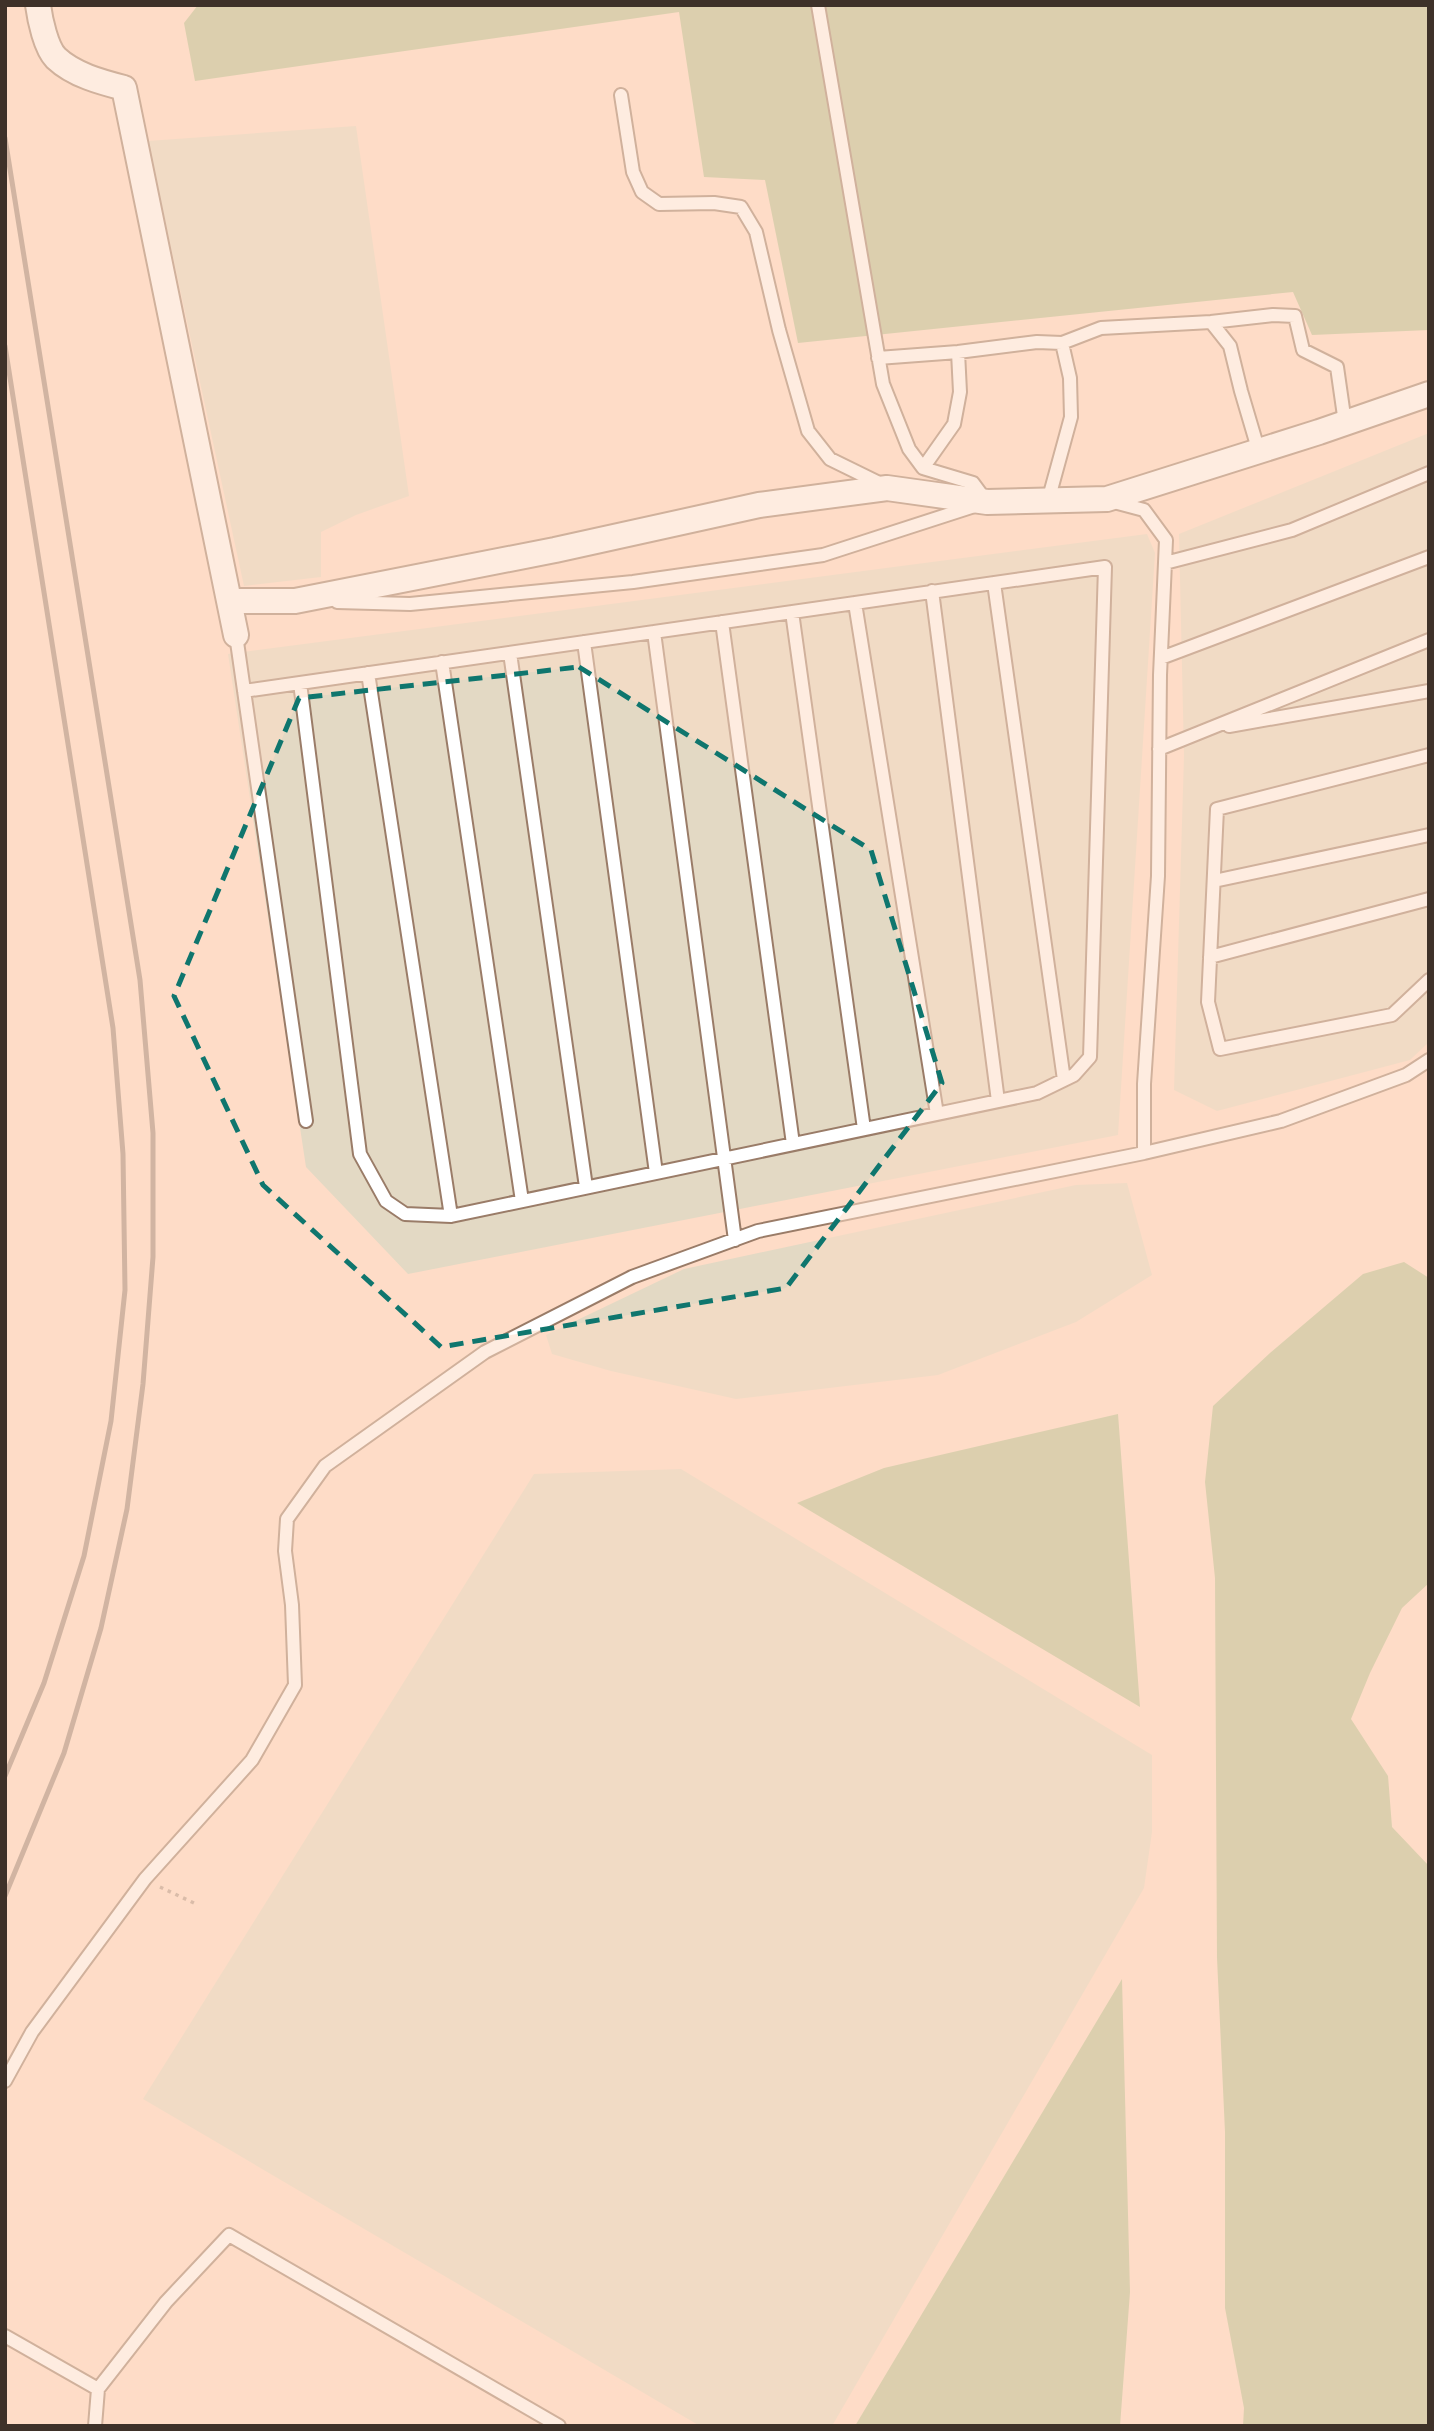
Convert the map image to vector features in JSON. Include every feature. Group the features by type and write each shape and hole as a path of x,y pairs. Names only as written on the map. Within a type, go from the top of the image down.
{"street":[{"path":"38,5 40,24 55,57 85,76 124,88 236,635"},
{"path":"231,601 295,601 555,550 759,505 887,488 987,502 1107,499 1259,452 1429,394"}],"lane":[{"path":"295,601 410,604 633,582 823,555 987,502 973,483 923,468 909,449 883,384 818,5"},
{"path":"621,94 633,172 642,192 659,204 714,203 741,207 756,232 779,330 808,431 830,459 887,488"},
{"path":"878,358 1037,342 1062,343 1101,328 1211,322 1273,315 1294,316 1303,350 1338,367 1345,423"},
{"path":"1211,322 1230,345 1259,452"},
{"path":"1048,500 1071,416 1070,378 1062,343"},
{"path":"923,468 954,425 960,392 958,352"},
{"path":"1165,563 1292,530 1429,473"},
{"path":"1107,499 1144,510 1166,540 1161,658 1158,876 1144,1084 1144,1153"},
{"path":"1161,658 1429,557"},
{"path":"244,691 1105,566 1090,1057 1074,1075 1037,1093 451,1216 405,1214 386,1201 360,1154 300,683"},
{"path":"994,583 1063,1080"},
{"path":"932,592 998,1101"},
{"path":"855,603 937,1114"},
{"path":"792,612 864,1129"},
{"path":"722,622 793,1144"},
{"path":"654,632 735,1240"},
{"path":"236,635 306,1121"},
{"path":"1159,749 1429,640"},
{"path":"584,642 656,1173"},
{"path":"510,653 586,1188"},
{"path":"442,663 522,1201"},
{"path":"368,673 451,1216"},
{"path":"1205,731 1429,691"},
{"path":"1429,755 1217,809 1208,1002 1220,1049 1392,1016 1429,979"},
{"path":"1214,881 1429,835"},
{"path":"1210,957 1429,899"},
{"path":"5,2081 32,2032 145,1879 252,1760 295,1685 292,1605 285,1550 287,1519 325,1466 485,1352 632,1276 758,1231 1144,1153 1281,1121 1406,1075 1429,1060"},
{"path":"95,2426 98,2389 166,2302 229,2235 559,2426"},
{"path":"5,2336 98,2389"}],"path":[{"path":"145,1879 196,1904"}],"highlighted area":[{"path":"579,667 871,850 942,1083 786,1288 441,1347 263,1185 174,996 299,698"}],"shaded area":[{"path":"356,126 409,496 356,515 321,532 321,577 244,586 148,141"},
{"path":"1429,433 1429,1042 1410,1060 1217,1111 1174,1090 1184,756 1179,534"},
{"path":"1147,534 1155,553 1118,1135 408,1274 306,1167 228,654"},
{"path":"1127,1183 1152,1275 1076,1322 938,1375 736,1399 611,1371 552,1354 546,1335 684,1269 1076,1185"},
{"path":"681,1469 1152,1755 1152,1832 1144,1888 832,2426 700,2426 143,2099 534,1474"}],"green space":[{"path":"198,5 1429,5 1429,330 1312,335 1293,292 798,343 765,180 704,177 679,12 195,81 184,23"},
{"path":"1404,1262 1429,1278 1429,1583 1402,1608 1351,1719 1388,1776 1392,1827 1429,1866 1429,2426 1243,2426 1244,2408 1225,2308 1225,2132 1217,1958 1215,1578 1205,1482 1213,1406 1270,1353 1363,1274"},
{"path":"1118,1414 1140,1707 797,1503 884,1468"},
{"path":"1122,1979 1130,2292 1120,2426 855,2426"}],"railway":[{"path":"5,138 140,980 153,1133 153,1257 143,1384 127,1509 101,1628 64,1753 5,1896"},
{"path":"5,346 113,1028 123,1154 125,1290 111,1421 84,1556 44,1683 5,1776"}]}
